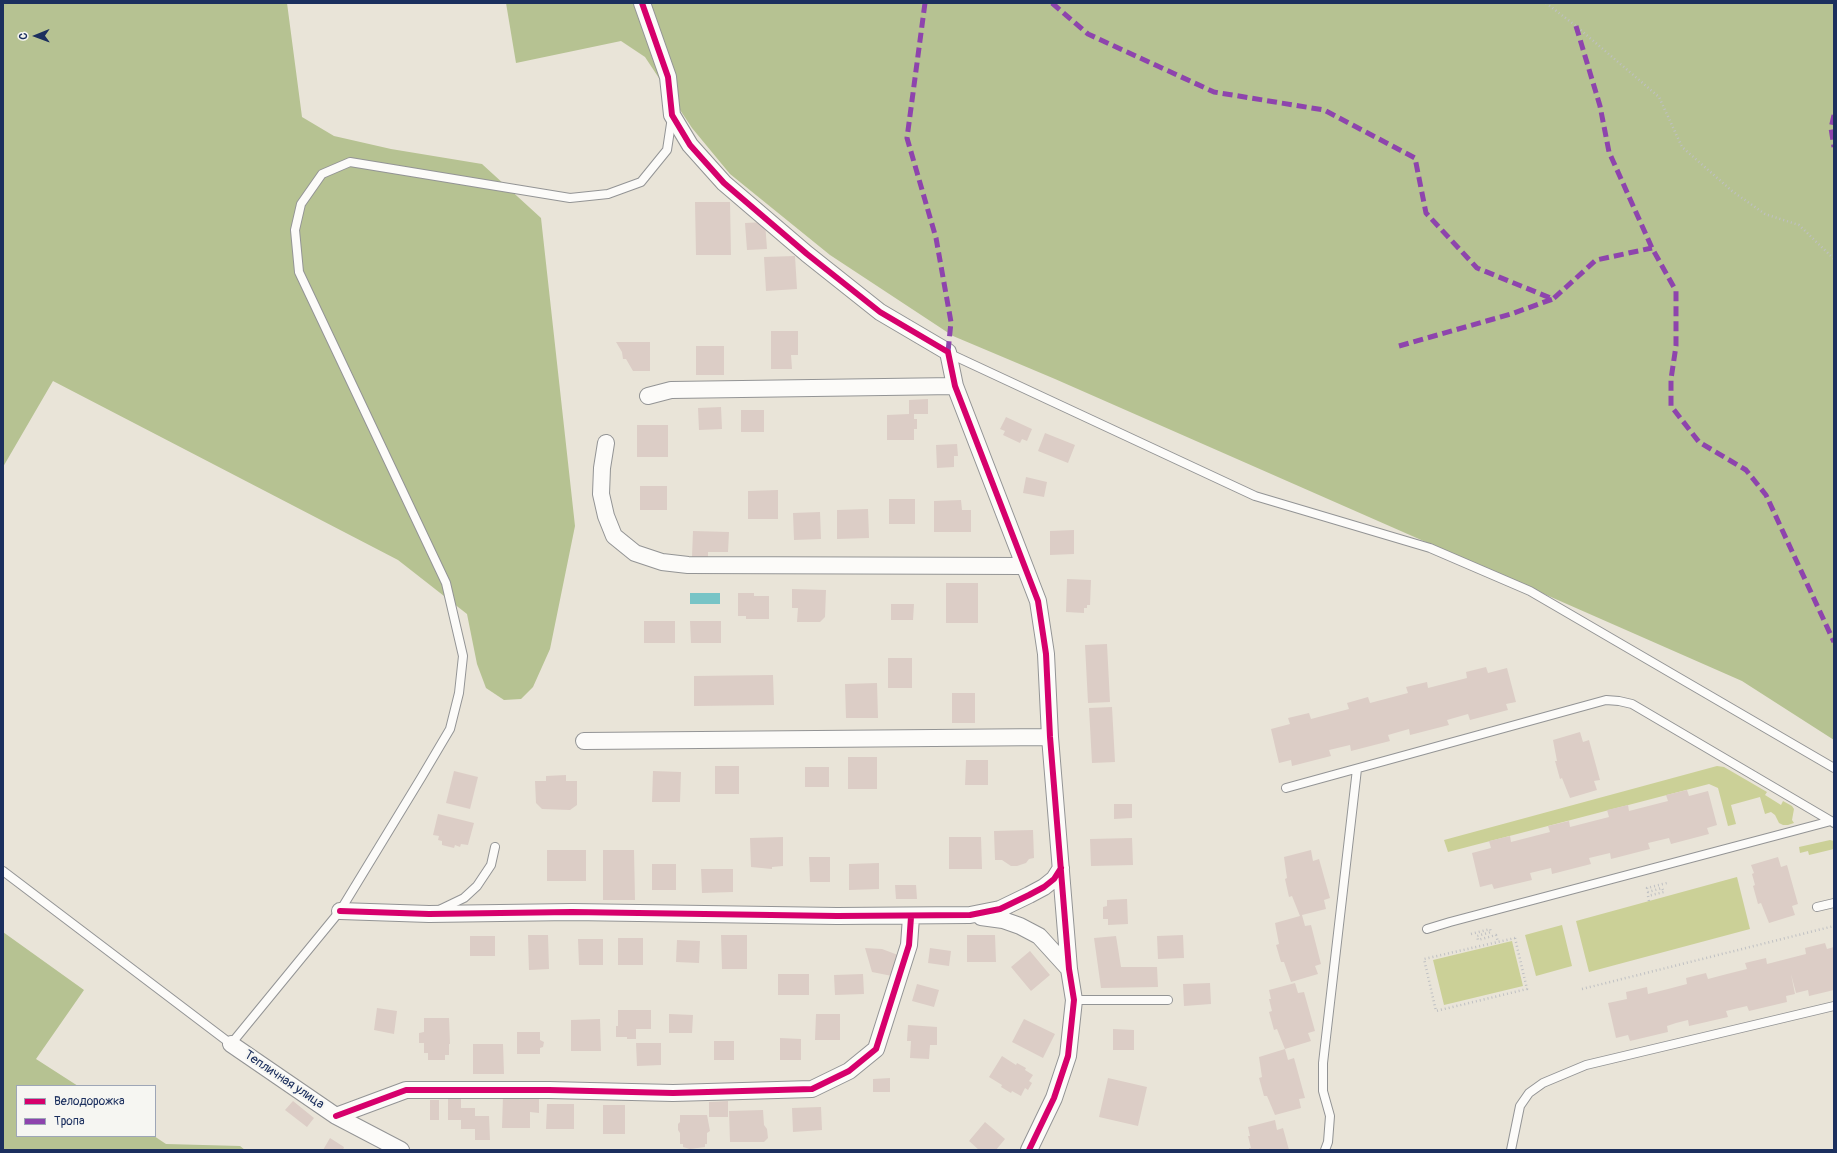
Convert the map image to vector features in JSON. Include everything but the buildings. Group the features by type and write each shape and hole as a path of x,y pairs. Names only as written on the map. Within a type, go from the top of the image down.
{"street":[{"path":"642,3 668,77 672,115 690,145 724,183 807,254 880,312 948,352 955,386 1038,601 1046,654 1050,737 1069,969 1074,1000 1068,1056 1054,1098 1029,1150"},
{"path":"648,396 671,390 955,386"},
{"path":"606,443 602,468 601,494 606,516 614,536 635,553 662,562 688,565 1024,566"},
{"path":"584,740 1050,737"},
{"path":"340,911 429,914 572,912 911,917 970,915 1000,909 1044,887 1054,879 1061,868"},
{"path":"970,915 1003,920 1020,926 1038,936 1069,969"},
{"path":"336,1116 406,1090 549,1090 673,1093 812,1089 849,1071 876,1049 909,945 911,917"},
{"name":"Тепличная улица","path":"231,1044 336,1116 401,1150"}],"lane":[{"path":"3,871 231,1044 340,911 450,730 459,692 463,656 446,583 299,272 295,230 301,204 322,174 350,162 570,198 608,194 641,182 667,150 672,115"},
{"path":"948,352 1255,496 1430,548 1530,591 1834,768"},
{"path":"1286,788 1606,700 1632,704 1833,822"},
{"path":"1325,1150 1328,1142 1330,1116 1323,1091 1323,1063 1357,769"},
{"path":"1427,929 1833,822"},
{"path":"429,914 464,898 477,886 491,865 495,847"},
{"path":"1817,907 1834,903"},
{"path":"1074,1000 1168,1000"},
{"path":"1511,1150 1520,1106 1529,1093 1543,1083 1586,1064 1834,1006"}],"path":[{"path":"1546,3 1576,26 1659,97 1682,147 1732,191 1765,214 1799,225 1834,259"},
{"path":"1649,901 1648,896 1664,892 1662,888 1648,892 1648,888 1667,883"},
{"path":"1582,989 1834,926"},
{"path":"1471,934 1490,929 1491,932 1477,936 1478,940 1496,935 1498,942"},
{"path":"1515,938 1527,989 1436,1011 1424,959 1498,942 1515,938"}],"green space":[{"path":"3,3 287,3 302,117 334,136 391,149 482,164 541,218 575,526 550,649 533,687 521,699 504,700 486,688 477,664 467,614 398,560 53,381 3,467"},
{"path":"506,3 1834,3 1834,740 1742,681 1055,379 953,336 830,255 730,174 692,128 645,57 621,41 516,63"},
{"path":"1717,766 1724,767 1767,792 1765,795 1781,805 1783,801 1792,806 1794,809 1792,820 1794,823 1783,825 1779,823 1775,815 1771,812 1765,814 1760,797 1731,805 1736,824 1728,826 1718,788 1709,784 1448,852 1444,840"},
{"path":"1830,840 1834,841 1834,849 1809,855 1808,851 1800,853 1799,847"},
{"path":"1737,877 1750,929 1589,972 1576,921"},
{"path":"1562,925 1572,966 1536,976 1525,935"},
{"path":"3,932 84,990 36,1059 76,1085 16,1085 16,1137 156,1137 166,1144 240,1146 245,1150 3,1150"},
{"path":"1512,941 1523,986 1444,1005 1433,960"}],"water":[{"path":"690,593 720,593 720,604 690,604"}],"marked path":[{"path":"925,3 907,138 936,238 951,322 948,352"},
{"path":"1052,3 1088,34 1214,92 1324,110 1415,158 1426,213 1477,268 1553,299 1596,260 1652,248"},
{"path":"1576,26 1600,106 1609,152 1652,248 1676,291 1676,346 1671,379 1671,406 1699,442 1746,470 1766,495 1834,642"},
{"path":"1834,115 1831,128 1834,147"},
{"path":"1399,346 1511,314 1553,299"}],"cycle path":[{"path":"642,3 668,77 672,115 690,145 724,183 807,254 880,312 948,352 955,386 1038,601 1046,654 1050,737 1069,969 1074,1000 1068,1056 1054,1098 1029,1150"},
{"path":"340,911 429,914 572,912 837,916 970,915 1000,909 1029,895 1044,887 1054,879 1061,868"},
{"path":"336,1116 406,1090 549,1090 673,1093 812,1089 849,1071 876,1049 909,945 911,917"}]}
